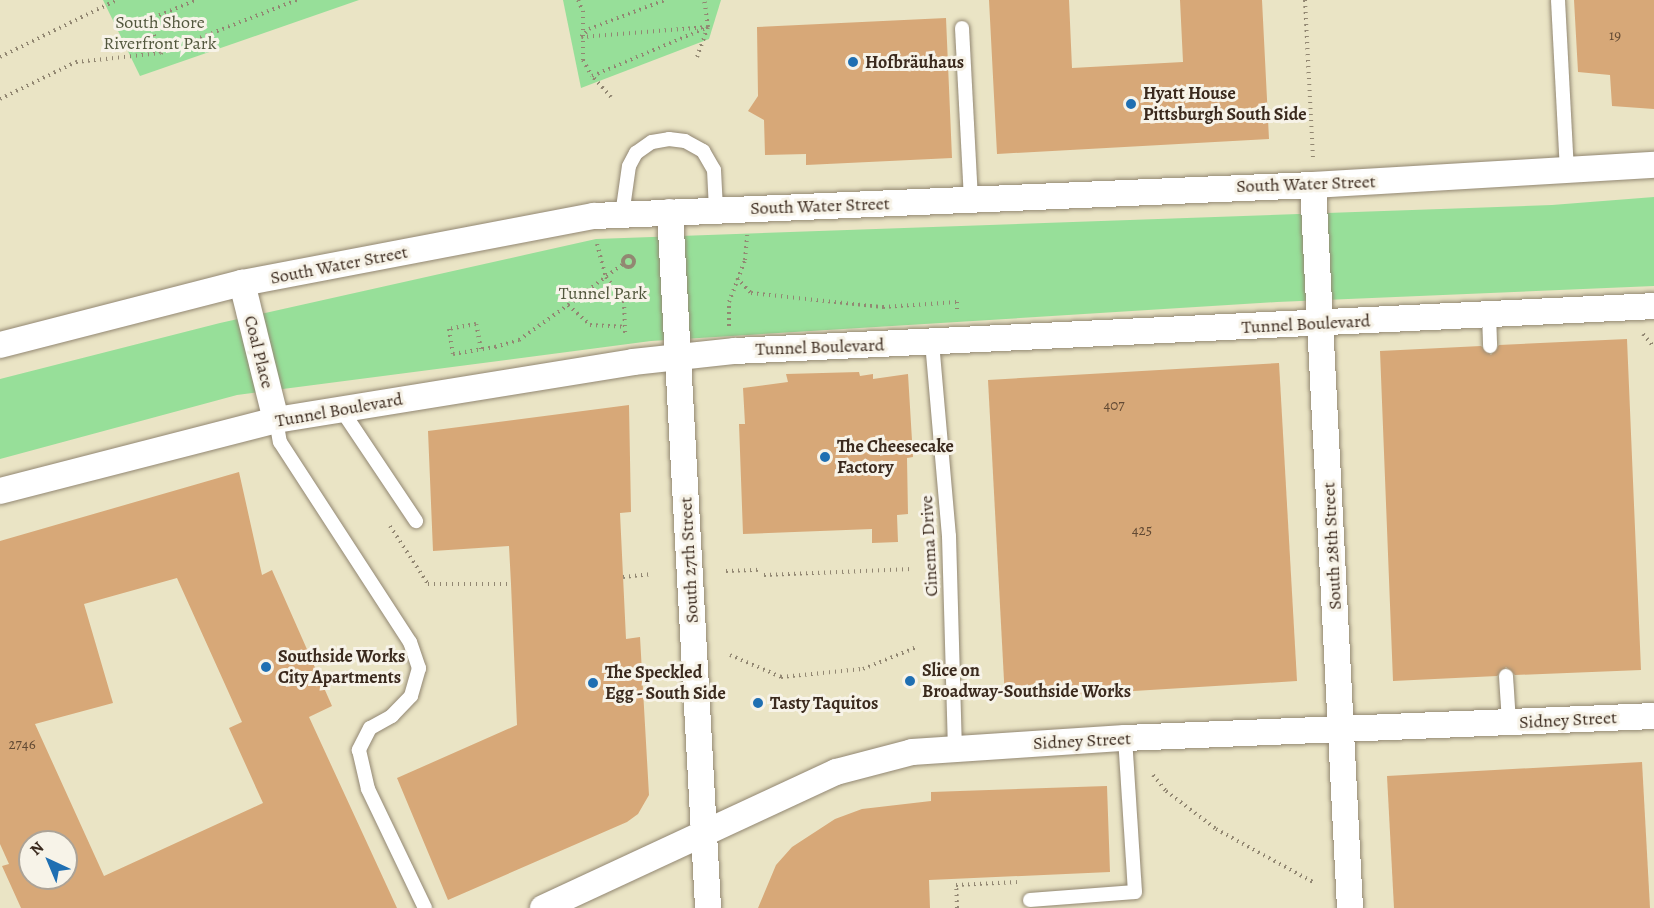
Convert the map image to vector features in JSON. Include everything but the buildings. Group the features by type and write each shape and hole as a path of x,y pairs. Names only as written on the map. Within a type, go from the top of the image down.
{"street":[{"name":"South Water Street","path":"0,345 242,283 594,216 1312,185 1567,172 1654,165"},
{"name":"South 28th Street","path":"1312,185 1350,908"},
{"name":"South 27th Street","path":"670,212 708,908"},
{"name":"Coal Place","path":"242,283 276,420"},
{"name":"Tunnel Boulevard","path":"0,491 276,420 678,357 1654,306"},
{"name":"Sidney Street","path":"543,908 836,772 912,752 1125,738 1654,716"}],"lane":[{"path":"1558,0 1567,172"},
{"path":"962,28 971,199"},
{"path":"622,215 629,166 636,153 652,142 669,139 685,141 703,151 714,170 716,210"},
{"path":"1489,314 1490,346"},
{"name":"Cinema Drive","path":"932,342 949,536 955,748"},
{"path":"341,410 416,521"},
{"path":"276,420 280,442 410,642 419,668 411,696 392,716 370,728 359,750 368,789 425,908"},
{"path":"1506,676 1509,723"},
{"path":"1030,900 1135,892 1125,738"}],"path":[{"path":"0,57 117,0"},
{"path":"161,53 148,20 196,0"},
{"path":"0,99 76,62 161,53 297,0"},
{"path":"578,0 583,11 581,37 583,60 592,76 611,98"},
{"path":"581,37 588,29 664,0"},
{"path":"697,57 708,27 704,0"},
{"path":"1305,0 1313,159"},
{"path":"581,37 708,27"},
{"path":"592,76 708,27"},
{"path":"729,327 729,302 745,260 747,230"},
{"path":"741,231 756,230"},
{"path":"596,234 606,277 624,301 625,337"},
{"path":"587,245 607,242"},
{"path":"481,349 476,324 449,329 453,354 481,349 519,340 623,264"},
{"path":"737,278 751,293 883,307 957,302 957,317"},
{"path":"568,305 590,325 624,327"},
{"path":"1641,331 1654,347"},
{"path":"764,575 912,569"},
{"path":"726,571 760,570"},
{"path":"623,577 652,574"},
{"path":"730,655 781,677 863,669 917,647"},
{"path":"1153,775 1166,791 1216,829 1313,882"},
{"path":"957,908 956,885 1026,882"}],"green space":[{"name":"South Shore Riverfront Park","path":"103,0 359,0 140,76"},
{"path":"563,0 721,0 709,39 581,88"},
{"name":"Tunnel Park","path":"1654,197 1654,286 1277,302 651,341 237,395 0,459 0,379 220,323 596,239 1552,205"}],"place":[{"name":"Hofbräuhaus","path":"853,62"},
{"name":"Hyatt House Pittsburgh South Side","path":"1131,104"},
{"name":"The Cheesecake Factory","path":"825,457"},
{"name":"Southside Works City Apartments","path":"266,667"},
{"name":"Slice on Broadway-Southside Works","path":"910,681"},
{"name":"The Speckled Egg - South Side","path":"593,683"},
{"name":"Tasty Taquitos","path":"758,703"}]}
